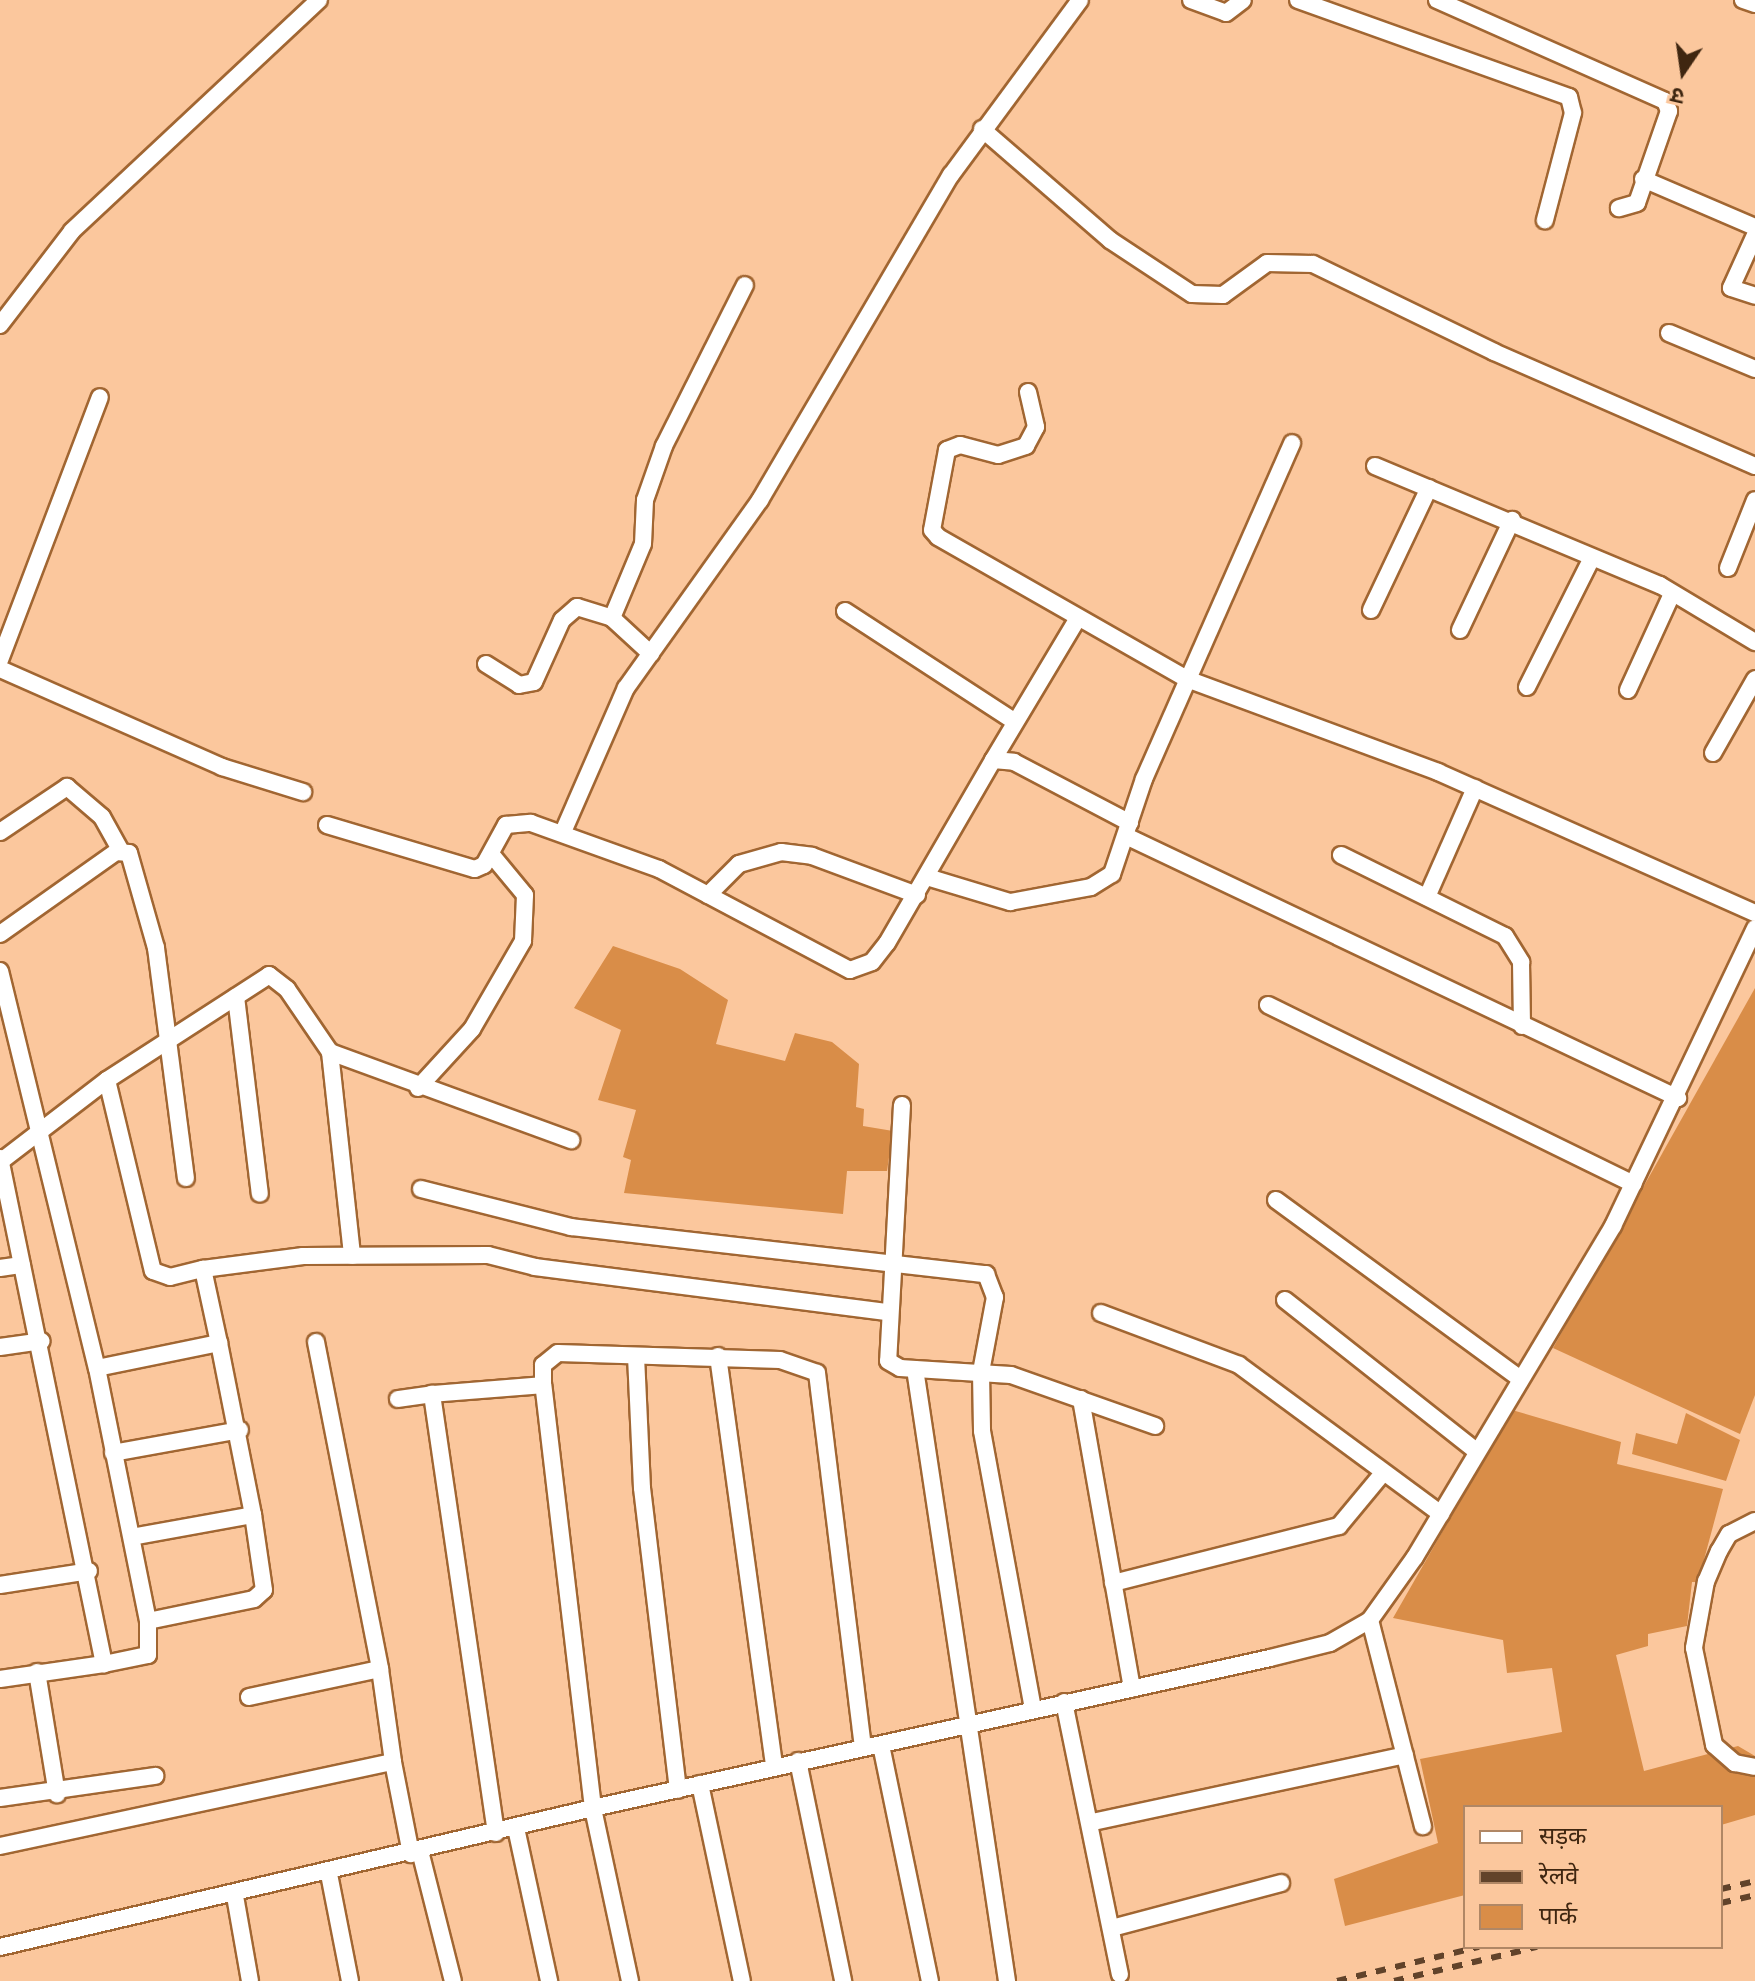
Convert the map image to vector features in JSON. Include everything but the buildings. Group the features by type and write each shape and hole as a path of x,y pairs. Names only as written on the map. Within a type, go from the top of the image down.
{"street":[{"path":"0,325 72,231 319,0"},
{"path":"563,832 615,705 760,500 982,129 1080,0"},
{"path":"1191,0 1226,13 1243,0"},
{"path":"1298,0 1569,97 1573,113 1545,220"},
{"path":"1437,0 1665,101 1669,111 1637,203 1619,208"},
{"path":"1743,0 1755,4"},
{"path":"982,129 1110,240 1192,294 1223,295 1275,261 1313,264 1494,352 1755,466"},
{"path":"1643,179 1755,227"},
{"path":"1755,235 1731,288 1755,296"},
{"path":"612,618 643,544 645,500 664,446 745,285"},
{"path":"1669,333 1755,369"},
{"path":"1028,392 1036,427 1026,446 998,455 960,445 947,450 932,530 1187,679 1475,788 1755,913"},
{"path":"0,660 100,397"},
{"path":"927,877 1010,902 1091,887 1112,874 1187,679 1292,443"},
{"path":"1375,466 1512,520 1672,594 1755,642"},
{"path":"1371,610 1429,488"},
{"path":"1728,568 1755,500"},
{"path":"1460,630 1512,520"},
{"path":"1527,687 1592,558"},
{"path":"1628,690 1672,594"},
{"path":"486,664 527,685 539,676 568,612 588,607 612,618 651,654"},
{"path":"845,611 1014,721"},
{"path":"327,825 475,869 491,854 515,821 563,832 708,895 850,970 872,962 917,895 1014,721 1078,618"},
{"path":"0,669 222,767 303,792"},
{"path":"1713,753 1755,679"},
{"path":"993,760 1014,762 1129,830 1522,1026 1678,1098"},
{"path":"0,832 67,787 102,817 120,850 132,858 156,948 186,1178"},
{"path":"1427,897 1475,788"},
{"path":"0,934 120,850"},
{"path":"708,895 739,864 781,852 812,856 917,895"},
{"path":"418,1088 472,1029 523,941 525,895 491,854"},
{"path":"1341,855 1427,897 1515,947 1522,973 1522,1026"},
{"path":"0,1947 235,1896 798,1761 1330,1643 1370,1620 1441,1514 1634,1184 1678,1098 1755,928"},
{"path":"0,971 97,1368 148,1621 148,1655 0,1679"},
{"path":"104,1664 89,1571 2,1160 107,1080 236,997 260,978 278,979 330,1052 352,1256"},
{"path":"236,997 260,1194"},
{"path":"1268,1005 1634,1184"},
{"path":"330,1052 418,1088 571,1140"},
{"path":"107,1080 153,1271 170,1277 203,1269 352,1256 488,1255 535,1267 886,1312"},
{"path":"902,1105 886,1312 888,1361 915,1369 1011,1375 1155,1426"},
{"path":"421,1189 571,1227 978,1271 992,1280 995,1297 981,1372 982,1431 1033,1709"},
{"path":"1276,1200 1521,1379"},
{"path":"0,1268 22,1265"},
{"path":"148,1621 260,1596 265,1581 240,1430 203,1269"},
{"path":"1285,1300 1476,1451"},
{"path":"1101,1313 1239,1365 1441,1514"},
{"path":"0,1347 42,1341"},
{"path":"316,1342 380,1669 393,1762 415,1853 453,1981"},
{"path":"97,1368 219,1343"},
{"path":"630,1981 593,1808 543,1365 558,1353 718,1356 780,1360 817,1373 863,1747"},
{"path":"636,1356 642,1488 678,1790"},
{"path":"718,1356 774,1767"},
{"path":"915,1369 966,1725 1007,1981"},
{"path":"398,1399 543,1385"},
{"path":"432,1394 496,1833"},
{"path":"1081,1399 1132,1689"},
{"path":"113,1453 240,1430"},
{"path":"1113,1583 1339,1526 1383,1473"},
{"path":"132,1537 253,1515"},
{"path":"1755,1521 1729,1534 1719,1551 1706,1581 1694,1648 1714,1745 1735,1763 1755,1767"},
{"path":"0,1585 89,1571"},
{"path":"1370,1620 1423,1826"},
{"path":"249,1697 380,1669"},
{"path":"37,1672 57,1794"},
{"path":"1064,1702 1093,1822 1120,1974"},
{"path":"881,1745 930,1981"},
{"path":"1093,1822 1405,1755"},
{"path":"798,1761 843,1981"},
{"path":"0,1846 393,1762"},
{"path":"0,1798 57,1794 155,1776"},
{"path":"700,1784 742,1981"},
{"path":"516,1828 549,1981"},
{"path":"329,1874 350,1981"},
{"path":"1112,1928 1281,1883"},
{"path":"235,1896 250,1981"}],"green space":[{"path":"613,946 680,969 728,1000 716,1044 785,1061 795,1033 832,1042 859,1064 856,1107 864,1109 863,1126 893,1131 887,1171 847,1171 843,1214 624,1193 631,1160 623,1157 636,1110 598,1100 621,1030 574,1008"},
{"path":"1755,988 1755,1395 1740,1434 1553,1348"},
{"path":"1512,1410 1621,1442 1617,1464 1723,1489 1698,1582 1692,1582 1687,1626 1648,1634 1648,1646 1616,1655 1644,1771 1738,1746 1755,1756 1755,1815 1723,1824 1723,1805 1463,1805 1463,1896 1345,1926 1334,1879 1438,1843 1420,1759 1562,1732 1552,1668 1507,1673 1503,1640 1393,1618"},
{"path":"1686,1413 1740,1440 1726,1481 1632,1454 1636,1433 1677,1444"}],"railway":[{"path":"1723,1889 1755,1881"},
{"path":"1723,1903 1755,1895"},
{"path":"1337,1981 1471,1949"},
{"path":"1394,1981 1529,1949"}]}
